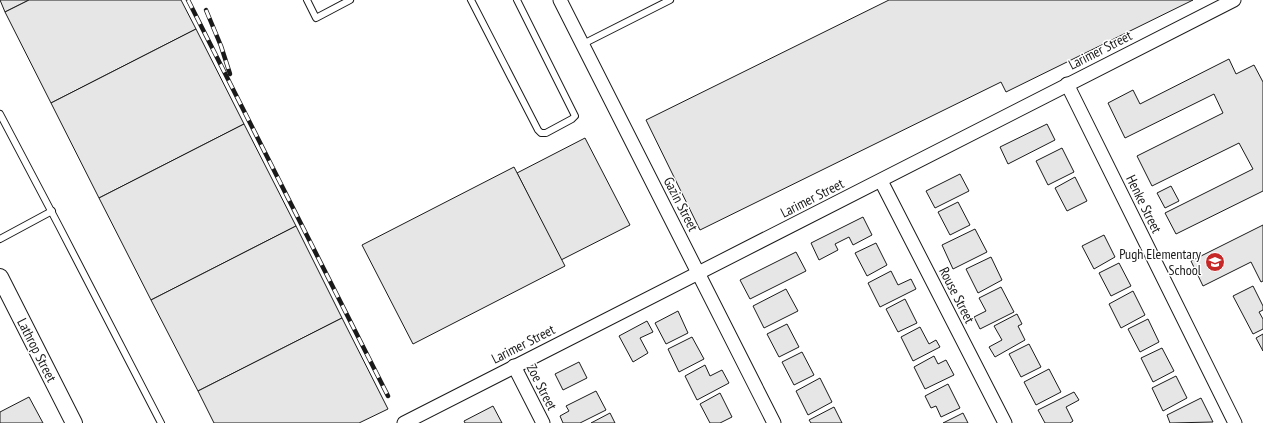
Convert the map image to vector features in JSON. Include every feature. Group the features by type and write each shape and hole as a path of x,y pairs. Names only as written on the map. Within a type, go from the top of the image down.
{"street":[{"name":"Gazin Street","path":"560,0 774,423"},
{"name":"Larimer Street","path":"404,423 1234,0"},
{"name":"Henke Street","path":"1067,84 1235,423"},
{"name":"Rouse Street","path":"881,181 1004,423"},
{"name":"Lathrop Street","path":"0,277 74,423"},
{"name":"Zoe Street","path":"514,366 542,423"}],"lane":[{"path":"307,0 316,18 350,0"},
{"path":"471,0 538,130 541,133 546,133 575,116 517,0"},
{"path":"583,44 670,0"},
{"path":"0,114 52,211 161,423"},
{"path":"0,239 52,211"}],"building":[{"path":"0,0 29,0 5,12"},
{"path":"29,0 181,0 196,29 51,103 5,12"},
{"path":"889,0 1193,0 1006,92 1001,82 700,230 646,120"},
{"path":"196,29 244,124 99,198 51,103"},
{"path":"1229,59 1236,74 1254,65 1263,82 1263,191 1176,234 1165,213 1253,169 1239,143 1152,186 1137,156 1223,113 1214,94 1125,138 1108,103 1133,90 1140,104"},
{"path":"244,124 296,226 151,300 99,198"},
{"path":"1047,124 1055,140 1008,164 1000,147"},
{"path":"585,138 630,225 561,260 517,173"},
{"path":"1062,148 1074,172 1048,185 1036,161"},
{"path":"514,167 565,266 413,344 362,245"},
{"path":"960,174 969,191 935,208 926,191"},
{"path":"1075,177 1087,201 1067,211 1055,188"},
{"path":"1171,186 1179,201 1165,208 1157,193"},
{"path":"958,202 970,225 950,235 938,212"},
{"path":"863,217 872,235 853,245 849,237 835,244 838,250 819,260 811,243"},
{"path":"1263,225 1263,281 1261,282 1251,262 1203,286 1191,261"},
{"path":"296,226 342,318 198,391 151,300"},
{"path":"975,229 987,252 953,269 942,245"},
{"path":"1104,235 1115,257 1094,269 1082,246"},
{"path":"876,243 887,265 867,276 855,253"},
{"path":"796,252 806,271 750,299 740,280"},
{"path":"991,257 1002,280 978,293 966,269"},
{"path":"1119,263 1131,286 1111,296 1099,273"},
{"path":"891,271 898,285 911,279 916,289 880,307 868,283"},
{"path":"1253,286 1263,306 1263,310 1259,312 1263,319 1263,329 1253,334 1233,296"},
{"path":"1001,287 1014,312 980,329 974,317 986,311 979,298"},
{"path":"786,289 798,311 764,328 753,306"},
{"path":"1133,291 1145,315 1121,328 1109,304"},
{"path":"905,299 917,323 898,332 886,309"},
{"path":"678,311 688,333 666,344 655,323"},
{"path":"1017,314 1022,324 1018,326 1025,340 995,357 989,347 1002,340 994,326"},
{"path":"342,318 388,409 359,423 214,423 198,391"},
{"path":"1148,319 1159,342 1140,352 1128,329"},
{"path":"647,321 653,332 640,338 648,353 633,362 619,336"},
{"path":"787,324 799,347 779,357 767,334"},
{"path":"920,327 929,344 936,340 940,347 913,361 901,337"},
{"path":"1263,334 1263,351 1256,338"},
{"path":"692,337 704,359 679,372 668,349"},
{"path":"1029,344 1041,367 1021,377 1009,354"},
{"path":"1162,348 1174,371 1153,382 1141,358"},
{"path":"802,352 814,375 794,385 782,362"},
{"path":"934,356 938,364 946,360 954,375 925,389 914,367"},
{"path":"579,362 587,378 563,390 555,374"},
{"path":"705,365 710,376 722,370 729,383 697,400 685,376"},
{"path":"1049,369 1061,392 1036,405 1024,382"},
{"path":"1176,376 1187,398 1163,411 1152,388"},
{"path":"820,378 832,402 808,415 796,391"},
{"path":"948,384 960,408 941,417 936,406 931,408 925,396"},
{"path":"596,391 606,410 580,423 563,423 560,416 569,411 566,406"},
{"path":"1074,392 1079,400 1066,407 1073,421 1070,423 1045,423 1038,410"},
{"path":"720,393 732,417 720,423 710,423 700,404"},
{"path":"29,397 43,423 0,423 0,412"},
{"path":"1201,398 1213,422 1170,423 1167,415"},
{"path":"493,406 502,423 465,423 464,421"},
{"path":"834,407 842,423 811,423 809,420"},
{"path":"610,413 615,423 591,423"},
{"path":"963,413 968,423 943,423"}],"railway":[{"path":"188,0 388,396"},
{"path":"206,10 221,46 230,74"}],"place":[{"name":"Pugh Elementary School","path":"1215,262"}]}
